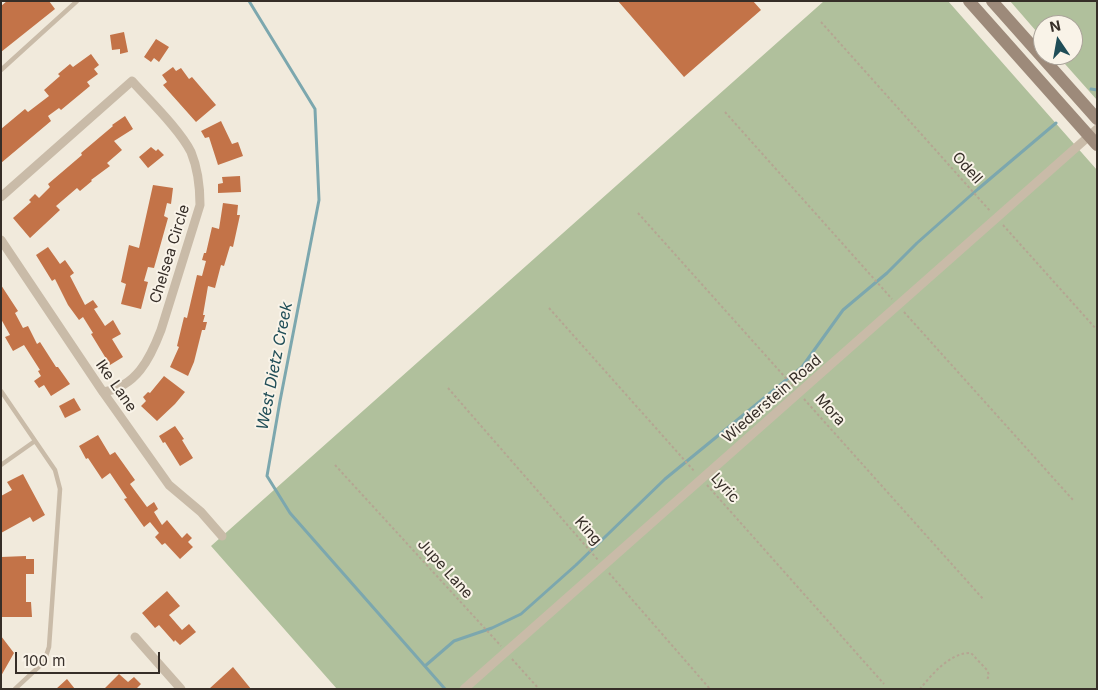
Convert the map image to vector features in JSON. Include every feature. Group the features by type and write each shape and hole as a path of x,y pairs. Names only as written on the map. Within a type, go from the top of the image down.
{"main road":[{"path":"969,1 1094,137"},
{"path":"992,1 1097,119"}],"street":[{"name":"Chelsea Circle","path":"1,197 132,81 182,137 191,152 200,184 200,205 161,330 143,367 132,380 121,388 103,392"},
{"name":"Wiederstein Road","path":"464,689 996,218 1094,137"},
{"name":"Ike Lane","path":"1,240 103,392 169,485 201,512 222,536"},
{"path":"135,637 181,689"}],"lane":[{"path":"1,70 77,1"},
{"path":"1,391 55,470 60,489 50,647 44,662 15,689"},
{"path":"1,465 35,442"}],"path":[{"name":"Odell","path":"821,22 1097,330"},
{"name":"Mora","path":"638,213 984,600"},
{"name":"Lyric","path":"549,308 884,684"},
{"name":"King","path":"448,388 710,689"},
{"name":"Jupe Lane","path":"335,465 539,689"},
{"path":"920,689 930,677 954,657 964,653 971,653 988,670 987,680"}],"green space":[{"path":"824,1 948,1 1097,170 1097,689 337,689 211,546"},
{"path":"1010,1 1097,1 1097,100 1066,65 1083,65 1083,15 1033,15 1033,27"}],"building":[{"path":"7,1 49,1 55,9 1,52 1,6"},
{"path":"618,1 753,1 761,10 684,77"},
{"path":"124,32 128,52 120,54 120,49 112,50 110,35"},
{"path":"156,39 169,47 159,62 154,58 151,62 144,57"},
{"path":"91,54 99,65 94,69 98,74 87,82 90,86 61,110 59,108 48,116 51,121 1,163 1,129 25,109 28,112 49,96 44,90 70,64 73,67"},
{"path":"173,67 176,71 181,68 189,79 192,77 216,105 196,122 163,85 167,82 162,75"},
{"path":"125,116 133,129 114,141 122,150 107,163 110,166 80,191 77,188 56,206 60,210 30,238 13,218 31,202 29,200 35,194 39,198 50,187 48,184 82,155 81,153 112,125"},
{"path":"221,121 232,144 238,142 243,156 218,165 209,137 205,138 201,131"},
{"path":"151,147 156,151 158,149 164,155 148,168 139,157"},
{"path":"240,176 241,192 218,193 218,184 223,183 222,177"},
{"path":"153,185 173,188 171,204 167,203 164,216 168,218 154,268 148,267 144,281 148,282 141,309 121,304 126,284 121,282 129,245 139,248"},
{"path":"223,203 238,205 237,215 240,215 233,247 230,246 224,266 221,265 215,288 208,286 203,315 205,315 203,322 207,322 205,330 202,330 194,362 188,376 170,367 179,347 177,346 184,317 187,318 197,275 202,276 206,261 202,260 204,253 206,253 212,227 219,229"},
{"path":"48,247 60,264 65,260 74,273 70,276 85,305 93,300 98,307 94,309 105,326 113,320 121,334 112,339 123,357 110,365 83,317 79,320 68,305 55,279 52,281 36,255"},
{"path":"1,285 18,311 15,313 23,328 28,326 37,344 40,342 56,367 58,367 70,384 51,396 44,385 39,388 34,381 41,376 38,371 40,370 24,345 13,351 5,337 10,335 1,319"},
{"path":"164,376 185,392 157,421 141,406 146,401 143,397 148,392 150,393"},
{"path":"74,398 81,410 65,418 59,406"},
{"path":"175,426 193,458 180,466 159,436"},
{"path":"98,435 110,455 115,452 135,480 130,484 147,507 154,502 158,509 154,512 162,525 167,520 182,538 187,533 192,538 188,542 193,547 180,559 165,543 162,545 155,537 159,533 150,522 144,527 124,499 127,498 110,473 102,479 88,458 86,459 79,446"},
{"path":"23,474 45,515 33,522 30,517 1,533 1,496 12,490 7,482"},
{"path":"26,556 26,559 34,559 34,574 26,574 26,602 31,602 32,617 1,617 1,557"},
{"path":"167,591 180,606 169,615 182,630 189,624 196,632 180,645 175,640 174,642 159,625 155,628 142,613"},
{"path":"1,636 14,653 1,676"},
{"path":"233,667 251,689 209,689"},
{"path":"119,674 128,682 134,677 141,684 136,689 104,689"},
{"path":"67,679 75,689 56,689"}],"waterway":[{"name":"West Dietz Creek","path":"249,1 315,109 319,200 267,476 290,513 445,689"},
{"path":"1091,89 1097,90"},
{"path":"425,666 454,641 492,628 521,614 576,565 665,479 802,367 843,310 887,273 917,243 978,189 1056,123"}]}
